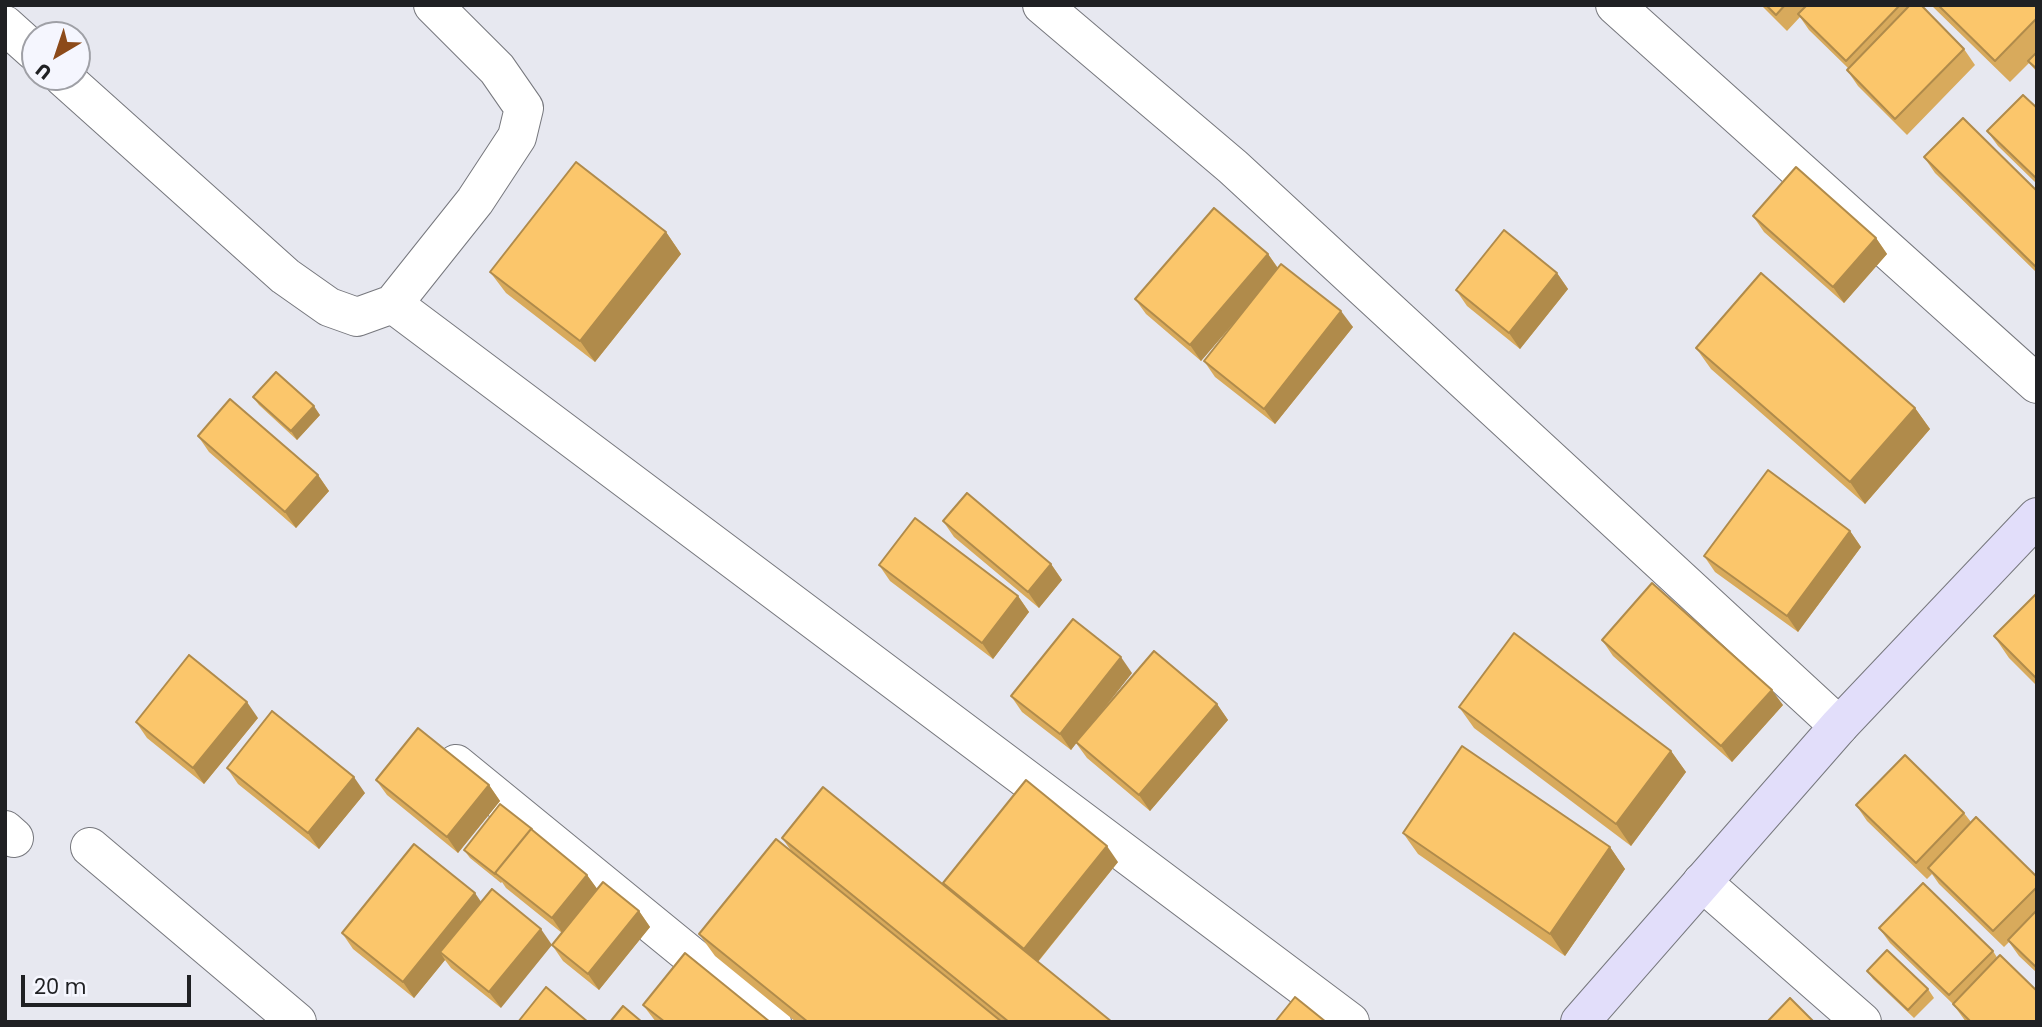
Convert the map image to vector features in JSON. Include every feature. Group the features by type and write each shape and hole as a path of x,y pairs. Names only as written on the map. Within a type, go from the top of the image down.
{"street":[{"path":"79,91 285,276 330,307 357,317 394,304 475,201 517,138 524,108 497,69 433,5"},
{"path":"1042,5 1233,167 1839,726"},
{"path":"1615,5 2037,384"},
{"path":"5,26 21,40"},
{"path":"394,304 1350,1022"},
{"path":"1580,1022 1839,726 2037,517"},
{"path":"425,738 772,1022"},
{"path":"90,847 296,1022"},
{"path":"1702,882 1862,1022"}],"building":[{"path":"1766,5 1785,5 1776,15"},
{"path":"1807,5 1900,5 1846,61 1798,14"},
{"path":"1910,5 1921,5 1964,49 1895,119 1847,70"},
{"path":"1938,5 2037,5 2037,18 1995,61"},
{"path":"2037,52 2037,69 2028,61"},
{"path":"2023,95 2037,108 2037,179 1987,131"},
{"path":"1963,118 2037,191 2037,268 1924,157"},
{"path":"576,162 666,232 580,341 490,272"},
{"path":"1796,167 1876,238 1833,287 1753,216"},
{"path":"1214,208 1268,254 1190,345 1135,299"},
{"path":"1504,230 1557,273 1509,333 1456,290"},
{"path":"1281,264 1341,311 1264,409 1204,361"},
{"path":"1761,273 1915,408 1850,482 1696,348"},
{"path":"276,372 314,406 291,431 253,397"},
{"path":"230,399 318,475 285,512 198,436"},
{"path":"1768,470 1850,531 1787,616 1704,556"},
{"path":"967,493 1051,564 1028,592 943,521"},
{"path":"915,518 1018,596 982,643 879,565"},
{"path":"1652,583 1772,690 1721,746 1602,640"},
{"path":"2037,593 2037,679 1994,636"},
{"path":"1073,619 1121,657 1060,734 1011,696"},
{"path":"1514,633 1671,751 1616,824 1459,707"},
{"path":"1154,651 1217,704 1139,795 1076,742"},
{"path":"189,655 247,702 193,768 136,722"},
{"path":"272,711 354,777 308,833 227,768"},
{"path":"418,728 489,785 447,837 376,780"},
{"path":"1462,746 1610,847 1550,934 1403,833"},
{"path":"1905,755 1964,813 1916,863 1856,805"},
{"path":"1026,780 1107,846 1024,949 943,883"},
{"path":"823,787 1112,1022 1009,1022 782,838"},
{"path":"500,804 532,829 495,874 464,850"},
{"path":"1976,817 2037,877 2037,887 1993,931 1928,868"},
{"path":"531,829 587,875 552,918 495,873"},
{"path":"776,839 1002,1022 808,1022 699,934"},
{"path":"414,844 475,893 403,982 342,933"},
{"path":"603,882 639,911 588,974 552,945"},
{"path":"1923,883 1993,951 1949,995 1879,928"},
{"path":"492,889 541,929 489,992 440,952"},
{"path":"2037,910 2037,968 2008,940"},
{"path":"1887,950 1928,989 1908,1010 1867,971"},
{"path":"685,953 770,1022 665,1022 643,1005"},
{"path":"2000,955 2037,991 2037,1022 1971,1022 1953,1004"},
{"path":"546,987 588,1022 518,1022"},
{"path":"1295,997 1326,1022 1275,1022"},
{"path":"1790,998 1814,1022 1767,1022"},
{"path":"623,1006 642,1022 610,1022"}]}
